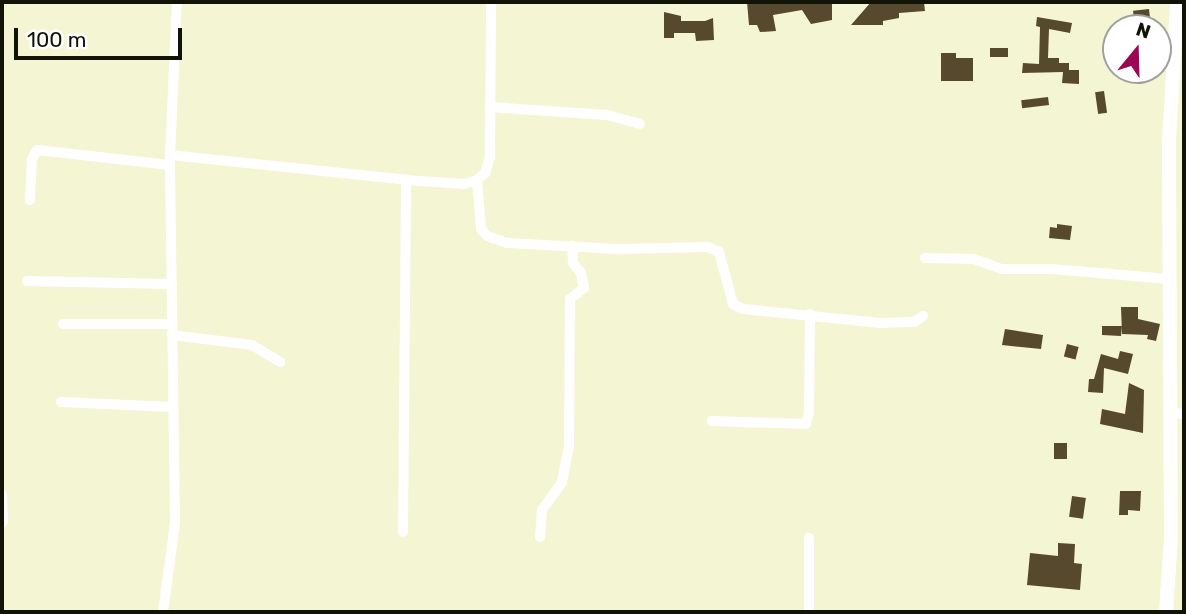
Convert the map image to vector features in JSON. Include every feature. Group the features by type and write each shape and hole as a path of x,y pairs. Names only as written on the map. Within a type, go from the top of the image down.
{"street":[{"path":"163,612 175,523 170,160 177,2"},
{"path":"30,200 32,159 37,150 464,184 477,180 485,173 490,157 491,2"},
{"path":"1166,612 1171,540 1168,142 1177,2"},
{"path":"490,107 607,115 640,124"},
{"path":"403,532 406,180"},
{"path":"477,180 481,229 487,236 507,243 618,249 708,247 719,253 733,304 743,309 880,323 915,322 923,316"},
{"path":"540,537 542,510 562,482 569,446 570,299 584,288 581,273 573,263 572,246"},
{"path":"925,258 974,259 1001,269 1051,269 1170,279"},
{"path":"27,281 172,284"},
{"path":"712,421 806,424 809,413 810,314"},
{"path":"62,324 172,330 252,345 280,362"},
{"path":"61,402 173,407"},
{"path":"1169,411 1184,415"},
{"path":"2,495 3,522"},
{"path":"809,538 809,612"}],"building":[{"path":"747,2 832,2 832,20 811,24 802,10 773,15 776,31 760,32 757,25 749,25"},
{"path":"871,2 924,2 925,11 899,13 899,18 883,21 883,25 851,25"},
{"path":"1149,9 1150,14 1133,14 1133,11"},
{"path":"664,12 681,16 681,21 705,21 713,18 714,40 696,41 695,33 674,33 674,38 664,38"},
{"path":"1037,17 1072,23 1070,33 1049,29 1048,58 1059,58 1059,63 1069,63 1069,70 1079,70 1079,84 1062,83 1063,72 1022,73 1023,63 1039,64 1040,27 1036,26"},
{"path":"990,48 1008,48 1008,57 990,57"},
{"path":"941,53 956,53 956,58 973,58 973,81 941,81"},
{"path":"1104,91 1107,113 1098,114 1095,92"},
{"path":"1048,97 1049,105 1022,108 1021,100"},
{"path":"1057,224 1072,226 1070,240 1049,238 1050,227 1057,228"},
{"path":"1121,307 1138,307 1138,319 1160,324 1156,341 1147,339 1148,335 1122,334"},
{"path":"1102,326 1122,326 1121,336 1102,335"},
{"path":"1005,329 1043,335 1041,349 1002,345"},
{"path":"1067,344 1079,347 1075,360 1064,357"},
{"path":"1120,351 1133,354 1128,374 1104,368 1103,393 1088,392 1089,379 1094,379 1101,354 1118,359"},
{"path":"1129,383 1144,390 1143,433 1100,424 1102,409 1125,414"},
{"path":"1054,443 1067,443 1067,459 1054,459"},
{"path":"1120,491 1141,491 1140,511 1128,510 1128,515 1119,515"},
{"path":"1072,496 1086,498 1083,519 1069,517"},
{"path":"1058,543 1075,544 1074,563 1082,564 1080,590 1027,585 1030,553 1058,556"}]}
